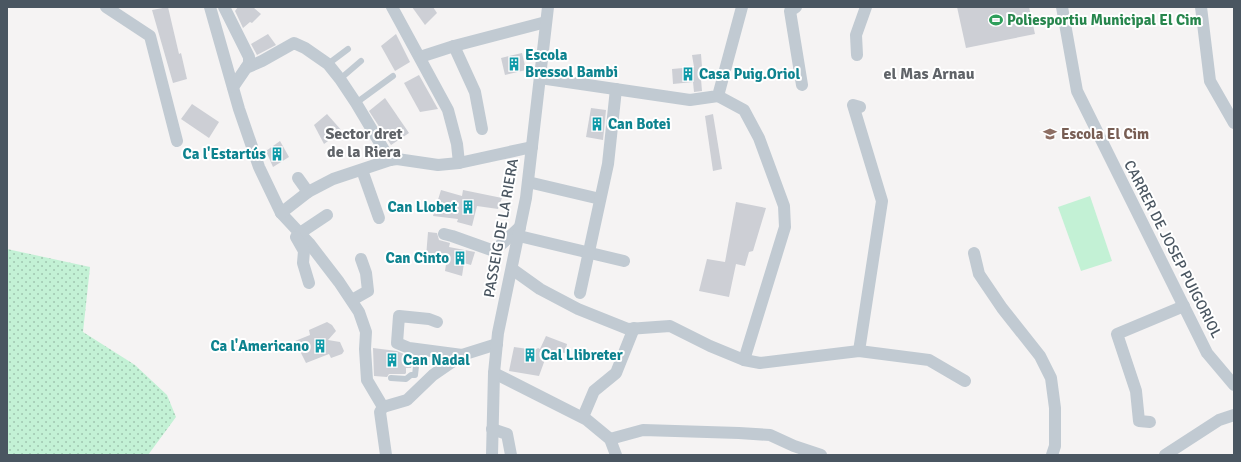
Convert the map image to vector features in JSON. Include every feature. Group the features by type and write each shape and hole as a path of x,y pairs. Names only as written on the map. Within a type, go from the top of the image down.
{"street":[{"path":"106,7 150,36 177,141"},
{"path":"210,7 259,167 284,217 304,251 303,263 309,283"},
{"path":"224,7 249,57 249,63 233,86"},
{"path":"392,7 448,110 459,163"},
{"name":"PASSEIG DE LA RIERA","path":"492,455 494,373 498,331 512,269 528,182 548,7"},
{"path":"718,96 742,7"},
{"path":"796,7 790,12 802,85"},
{"path":"857,55 856,35 866,7"},
{"name":"CARRER DE JOSEP PUIGORIOL","path":"1062,7 1077,91 1207,353 1234,384"},
{"path":"1201,7 1210,81 1234,122"},
{"path":"420,57 454,46 546,22"},
{"path":"246,68 294,43 305,48 328,64 340,79 390,160"},
{"path":"454,46 475,92 482,129"},
{"path":"540,78 690,100 718,96 744,110 759,138 784,206 785,227 744,360"},
{"path":"580,293 608,164 616,89"},
{"path":"859,351 882,201 853,106 860,107"},
{"path":"284,217 308,192 333,179 390,160 397,159 438,165 459,163 532,147"},
{"path":"362,170 379,218"},
{"path":"298,178 308,192"},
{"path":"528,182 596,198"},
{"path":"300,233 326,215"},
{"path":"284,217 309,243 352,300 359,312 366,332 365,349 367,380 382,410 386,455"},
{"path":"444,234 494,251 519,232 589,253 624,261"},
{"path":"974,253 979,274 1002,308 1040,356 1051,378 1054,408 1055,446 1052,455"},
{"path":"352,300 368,291 366,273 360,259"},
{"path":"512,269 540,288 578,309 628,329 670,326 710,346 744,360 760,363 859,351 929,360 965,381"},
{"path":"1150,422 1139,421 1136,391 1117,334 1184,306"},
{"path":"437,322 429,319 399,316 397,343 409,348 462,355"},
{"path":"583,417 594,391 616,373 634,328"},
{"path":"382,410 407,400 433,375 462,355 497,344"},
{"path":"494,373 583,417 610,439 616,455"},
{"path":"1165,455 1219,420 1234,415"},
{"path":"492,429 507,434 511,455"},
{"path":"610,439 643,430 770,435 794,446 821,455"}],"lane":[{"path":"328,64 348,49"},
{"path":"340,79 361,61"},
{"path":"356,103 393,76"},
{"path":"391,378 406,379 410,375 415,375 418,349"}],"green space":[{"path":"1090,196 1112,261 1081,271 1058,207"},
{"path":"7,249 90,267 83,332 135,365 167,395 176,417 148,455 7,455"}],"building":[{"path":"168,7 179,54 181,53 187,79 173,83 152,10"},
{"path":"238,7 253,7 261,14 252,23 250,22 243,28 235,11"},
{"path":"412,7 433,7 437,13 425,25"},
{"name":"Poliesportiu Municipal El Cim","path":"957,7 1029,7 1035,34 966,48"},
{"path":"268,34 276,45 257,55 251,44"},
{"path":"396,34 410,62 395,71 381,46"},
{"name":"Escola Bressol Bambi","path":"522,53 526,70 505,75 501,58"},
{"name":"Casa Puig.Oriol","path":"701,54 703,80 701,79 702,91 694,92 693,82 673,84 672,69 694,67 692,55"},
{"path":"419,75 438,109 420,112 404,83"},
{"path":"385,98 409,133 391,145 369,111"},
{"path":"192,104 219,122 209,138 181,119"},
{"name":"Can Botei","path":"591,108 606,110 603,140 586,137"},
{"path":"327,114 342,131 324,144 314,125"},
{"path":"713,114 722,169 713,171 705,116"},
{"name":"Ca l'Estartús","path":"280,141 289,157 273,167 266,151"},
{"path":"441,190 462,196 463,190 502,198 498,209 477,206 472,226 457,222 458,219 433,216"},
{"path":"736,202 766,208 753,251 749,252 745,266 736,264 729,297 699,291 707,259 725,262"},
{"path":"428,232 437,233 439,240 450,243 449,247 475,252 471,265 464,263 462,276 445,271 447,258 426,257"},
{"name":"Ca l'Americano","path":"327,322 332,325 336,331 328,340 340,342 344,351 342,354 331,358 329,354 306,363 295,341 310,335 309,330"},
{"name":"Cal Llibreter","path":"546,336 567,344 565,353 560,352 558,356 547,354 539,376 509,371 514,347 535,350 538,348 540,349"},
{"name":"Can Nadal","path":"373,348 397,351 413,356 411,368 406,368 405,374 389,374 387,377 374,376"}],"place":[{"name":"Poliesportiu Municipal El Cim","path":"996,20"},
{"name":"Escola Bressol Bambi","path":"514,64"},
{"name":"Casa Puig.Oriol","path":"688,74"},
{"name":"Can Botei","path":"597,124"},
{"name":"Escola El Cim","path":"1050,134"},
{"name":"Ca l'Estartús","path":"277,154"},
{"name":"Can Llobet","path":"468,207"},
{"name":"Can Cinto","path":"460,258"},
{"name":"Ca l'Americano","path":"320,346"},
{"name":"Cal Llibreter","path":"530,355"},
{"name":"Can Nadal","path":"392,360"}],"district":[{"name":"el Mas Arnau","path":"929,74"},
{"name":"Sector dret de la Riera","path":"364,143"}]}
